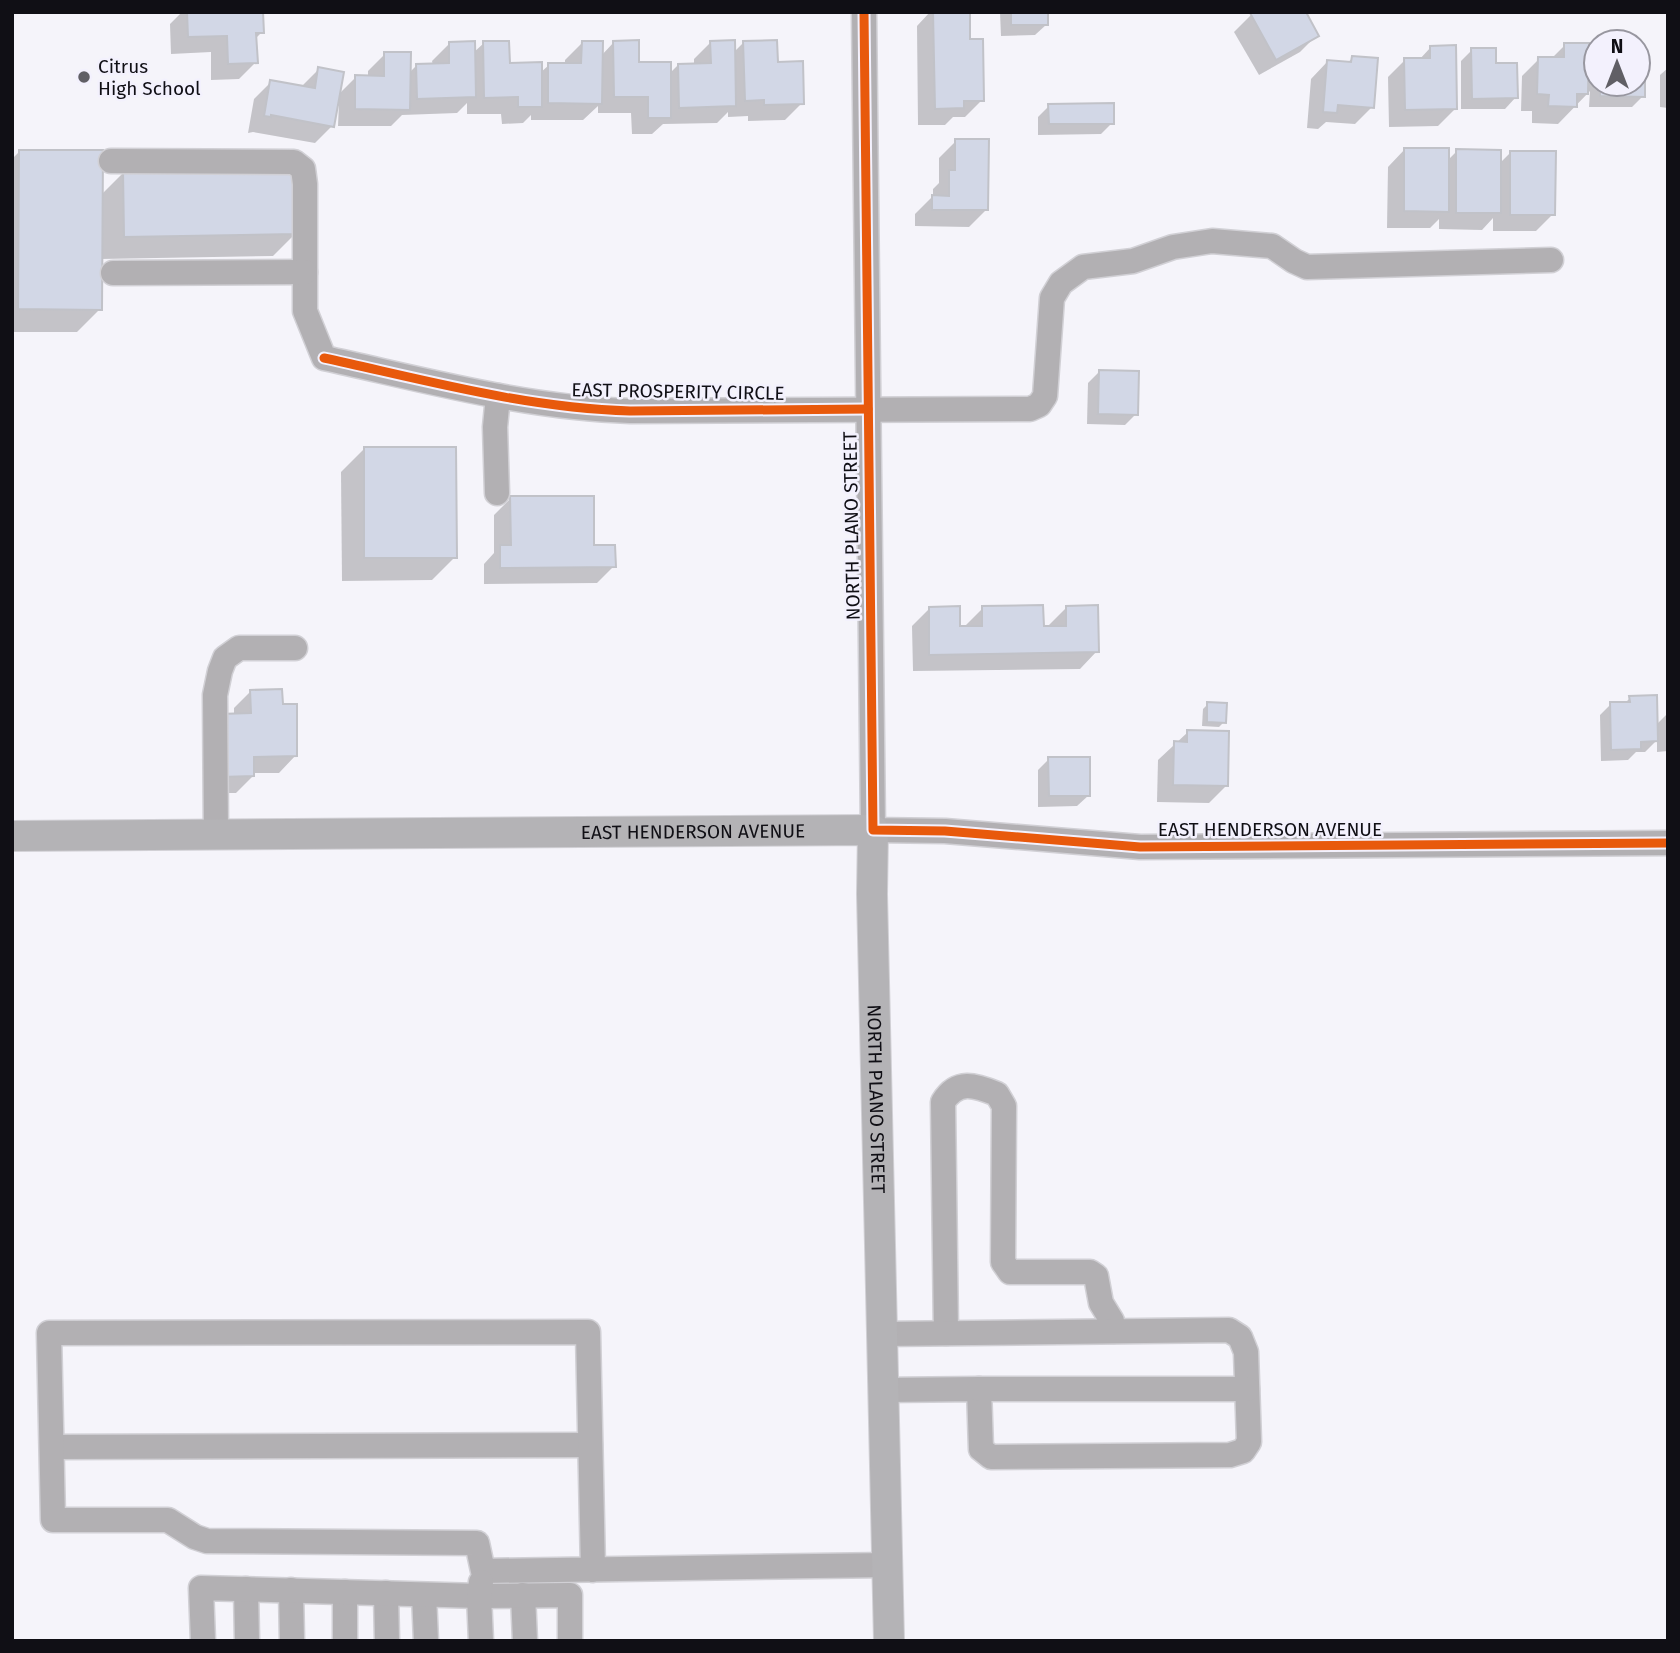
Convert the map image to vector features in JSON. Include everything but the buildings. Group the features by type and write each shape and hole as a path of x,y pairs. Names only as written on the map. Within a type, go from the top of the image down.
{"main road":[{"name":"EAST HENDERSON AVENUE","path":"12,836 873,830"},
{"name":"NORTH PLANO STREET","path":"873,830 889,1641"}],"street":[{"name":"NORTH PLANO STREET","path":"864,12 873,830"},
{"path":"111,161 294,162 303,169 305,184 305,272 113,273"},
{"name":"EAST PROSPERITY CIRCLE","path":"305,272 305,311 324,358 498,396 591,410 630,411 1030,409 1039,405 1045,396 1052,298 1061,283 1083,267 1133,261 1173,247 1212,242 1272,246 1307,267 1551,260"},
{"path":"497,493 495,427 498,396"},
{"path":"216,835 215,695 225,658 239,648 295,648"},
{"name":"EAST HENDERSON AVENUE","path":"873,830 959,832 1140,847 1668,843"},
{"path":"946,1334 943,1102 948,1094 959,1086 980,1087 998,1094 1004,1107 1003,1262 1010,1272 1090,1272 1096,1276 1101,1303 1112,1321 1113,1331"},
{"path":"882,1334 1229,1330 1240,1337 1245,1352 1249,1442 1243,1451 1230,1455 991,1457 981,1449 979,1389"},
{"path":"481,1641 480,1596 483,1571 477,1543 207,1541 195,1537 168,1520 54,1520 49,1334 588,1332 593,1570"},
{"path":"883,1390 1247,1389"},
{"path":"52,1447 590,1445"},
{"path":"483,1571 887,1565"},
{"path":"202,1641 201,1588 424,1595 570,1595 570,1641"},
{"path":"246,1589 247,1641"},
{"path":"291,1590 292,1641"},
{"path":"345,1592 345,1641"},
{"path":"386,1593 387,1641"},
{"path":"424,1595 426,1641"},
{"path":"523,1595 524,1641"}],"cycle path":[{"path":"864,12 873,830 945,831 1140,847 1668,843"},
{"path":"324,358 476,392 591,409 868,409"}],"place":[{"name":"Citrus High School","path":"84,77"}]}
